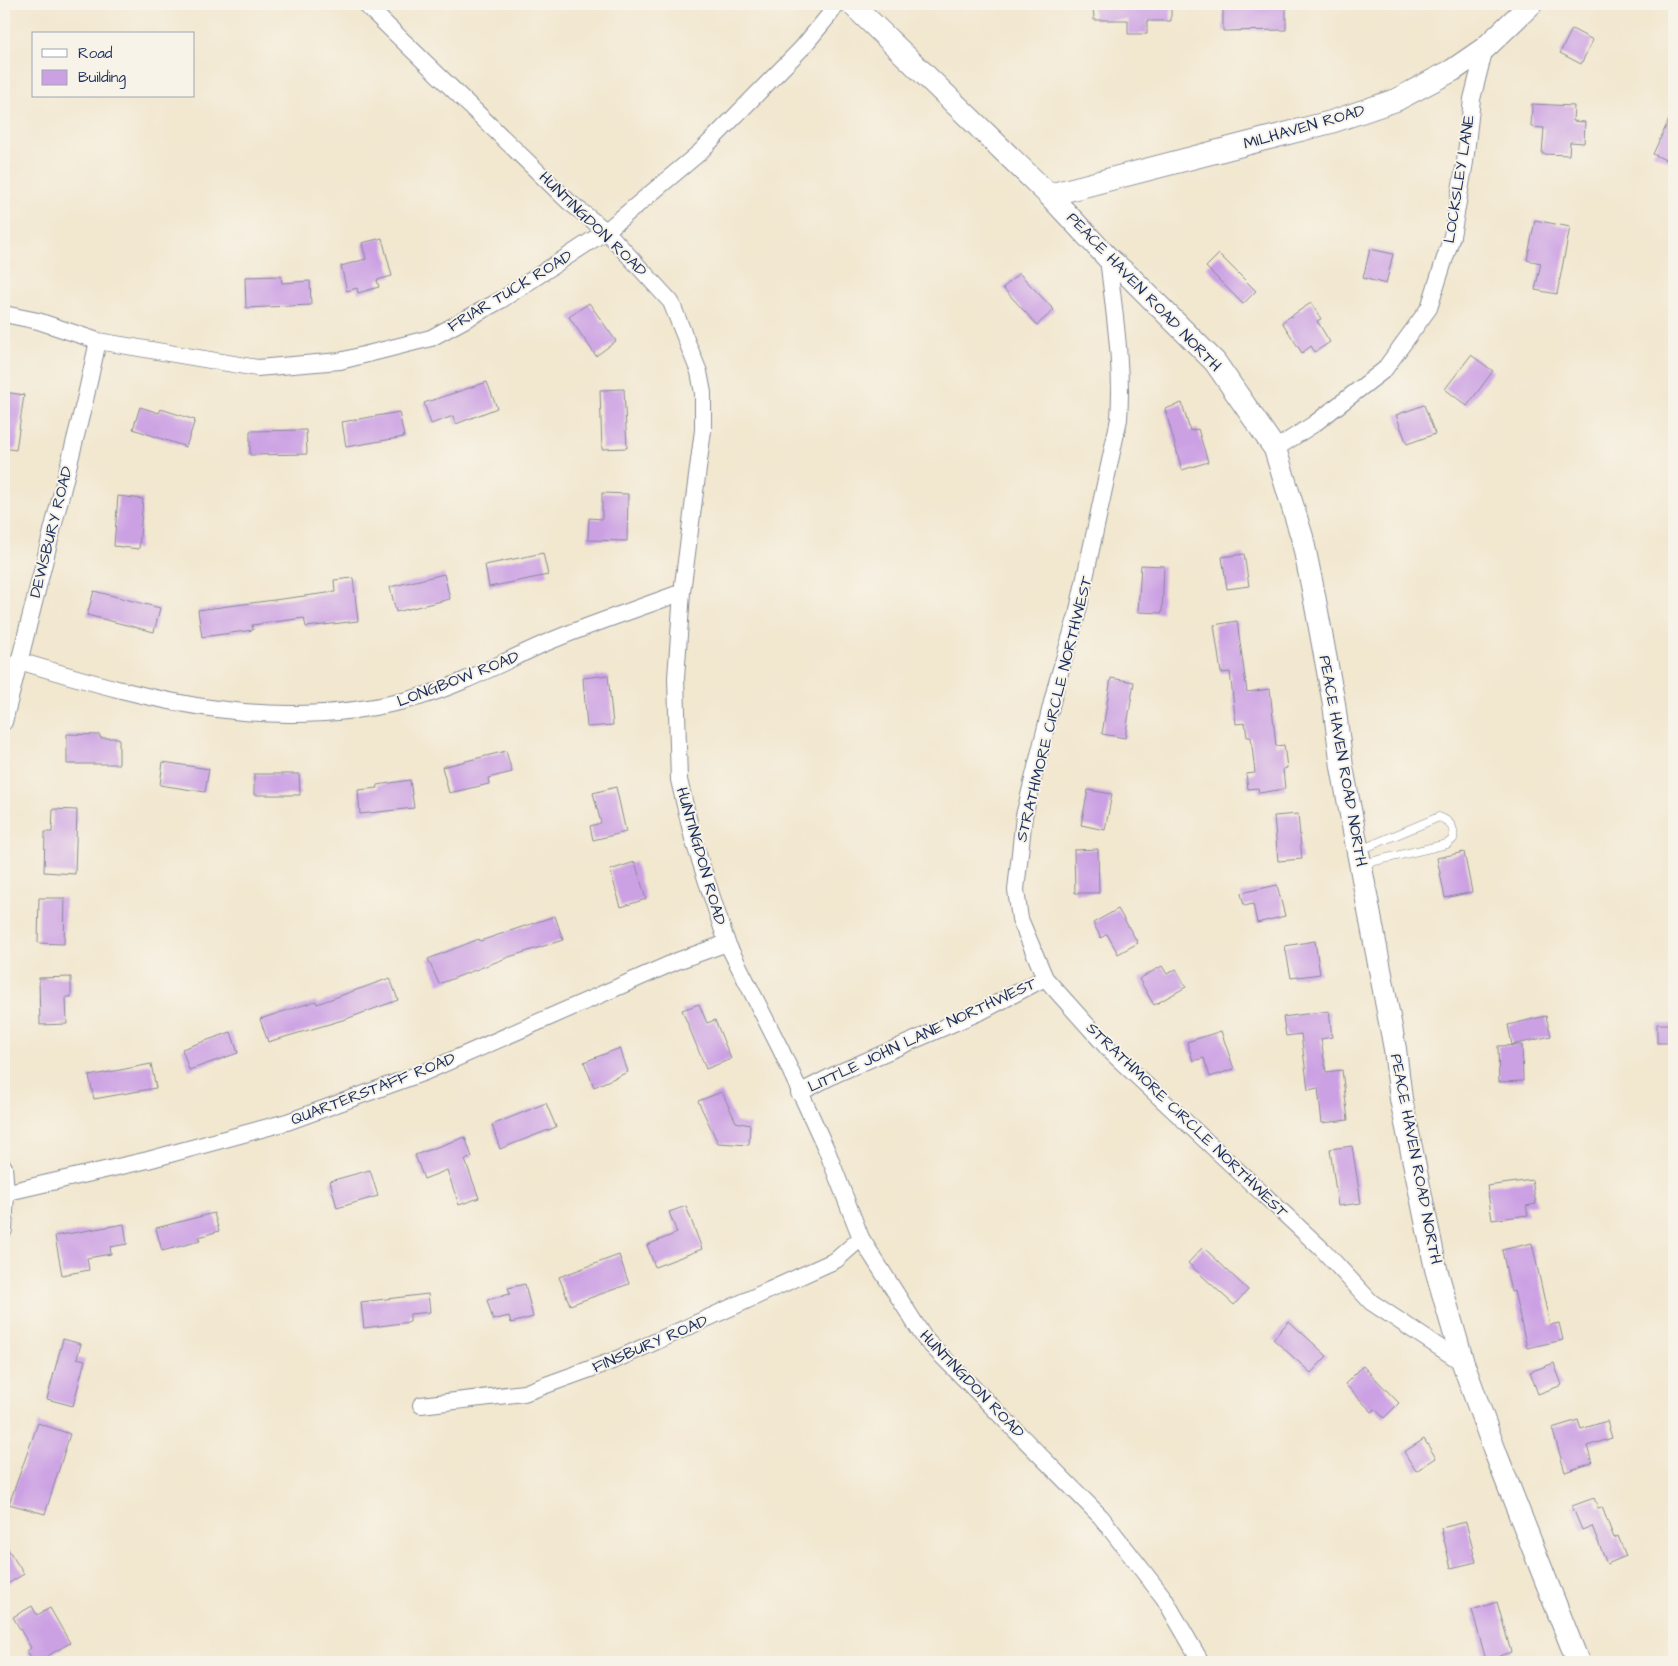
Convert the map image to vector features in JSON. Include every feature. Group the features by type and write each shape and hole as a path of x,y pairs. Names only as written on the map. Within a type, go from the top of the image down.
{"main road":[{"name":"PEACE HAVEN ROAD NORTH","path":"852,4 1049,194 1108,258 1215,362 1275,449 1302,537 1313,590 1421,1199 1436,1269 1463,1363 1496,1454 1578,1662"},
{"name":"MILHAVEN ROAD","path":"1049,194 1331,122 1396,100 1453,70 1485,48 1531,4"}],"street":[{"name":"HUNTINGDON ROAD","path":"366,4 569,202 606,231 672,302 699,372 703,393 703,430 682,592 676,678 679,780 693,839 727,943 781,1050 827,1151 861,1238 925,1339 1101,1517 1164,1598 1201,1662"},
{"name":"FRIAR TUCK ROAD","path":"4,314 38,321 98,341 257,368 340,361 431,338 501,300 606,231 699,153 802,48 836,4"},
{"name":"LOCKSLEY LANE","path":"1275,449 1314,424 1384,370 1430,308 1452,236 1465,162 1472,99 1485,48"},
{"name":"STRATHMORE CIRCLE NORTHWEST","path":"1108,258 1120,352 1121,390 1119,419 1077,615 1056,686 1024,816 1018,860 1017,905 1020,919 1045,978 1112,1052 1317,1244 1371,1302 1463,1363"},
{"name":"DEWSBURY ROAD","path":"4,722 98,341"},
{"name":"LONGBOW ROAD","path":"20,661 75,678 209,710 295,715 329,712 389,704 422,696 523,655 547,642 682,592"},
{"name":"QUARTERSTAFF ROAD","path":"5,1193 156,1158 287,1122 424,1072 677,961 727,943"},
{"name":"LITTLE JOHN LANE NORTHWEST","path":"799,1093 838,1073 982,1011 1045,978"},
{"path":"4,1167 4,1230"},
{"name":"FINSBURY ROAD","path":"421,1405 524,1393 615,1360 836,1260 861,1238"}],"lane":[{"path":"1440,817 1452,825 1453,839 1447,844 1360,857 1440,817"}],"building":[{"path":"1093,4 1171,4 1171,21 1147,21 1147,34 1128,34 1128,20 1094,20"},
{"path":"1286,7 1286,30 1223,31 1223,8"},
{"path":"1572,29 1593,40 1581,64 1560,53"},
{"path":"1532,104 1574,106 1573,121 1585,122 1584,143 1570,142 1569,155 1542,154 1544,128 1531,127"},
{"path":"1674,109 1674,164 1653,154"},
{"path":"1535,220 1570,227 1557,294 1535,290 1541,263 1527,260"},
{"path":"382,238 392,276 377,280 379,287 358,293 357,288 347,291 341,266 366,259 362,243"},
{"path":"1370,249 1393,254 1386,284 1363,278"},
{"path":"1219,254 1256,291 1243,304 1206,267"},
{"path":"1019,273 1054,310 1037,325 1003,288"},
{"path":"281,276 282,283 310,281 311,305 246,308 245,277"},
{"path":"589,303 616,341 596,356 569,317"},
{"path":"1311,303 1321,319 1317,321 1330,342 1315,352 1311,346 1302,353 1282,322"},
{"path":"1471,355 1493,371 1467,406 1445,389"},
{"path":"487,382 497,408 456,424 453,416 431,424 424,403"},
{"path":"624,389 627,448 602,449 600,390"},
{"path":"4,392 24,395 16,450 4,448"},
{"path":"1182,403 1190,431 1198,429 1208,462 1182,470 1165,409"},
{"path":"1424,405 1435,434 1407,444 1396,415"},
{"path":"140,407 159,413 161,409 195,420 186,447 133,429"},
{"path":"399,412 404,437 346,447 342,422"},
{"path":"306,430 307,454 250,455 250,431"},
{"path":"602,493 628,494 627,541 588,540 589,518 602,519"},
{"path":"118,496 143,499 139,549 114,546"},
{"path":"543,553 548,575 489,587 485,565"},
{"path":"1244,554 1249,586 1227,589 1222,557"},
{"path":"1141,565 1164,566 1162,613 1138,612"},
{"path":"444,574 450,599 396,612 390,587"},
{"path":"353,578 358,621 306,627 304,618 252,625 253,630 202,637 198,610 335,592 334,580"},
{"path":"94,591 160,608 154,632 87,615"},
{"path":"1237,621 1247,692 1270,689 1276,746 1284,745 1287,768 1283,769 1285,789 1259,793 1258,788 1248,789 1246,774 1255,773 1251,737 1247,737 1245,723 1236,724 1230,672 1221,673 1214,625"},
{"path":"608,675 613,725 587,727 583,678"},
{"path":"1111,678 1134,682 1125,738 1102,734"},
{"path":"67,734 100,735 100,738 119,738 119,764 67,764"},
{"path":"506,751 512,772 488,778 489,784 449,793 442,767"},
{"path":"163,762 209,769 205,792 160,785"},
{"path":"254,774 299,774 300,795 254,795"},
{"path":"410,780 414,808 360,814 358,790 378,788 377,785"},
{"path":"616,787 626,832 593,840 590,826 601,823 593,793"},
{"path":"1088,790 1112,794 1105,830 1081,825"},
{"path":"53,809 77,810 75,874 44,872 45,832 52,832"},
{"path":"1298,814 1302,859 1278,861 1274,816"},
{"path":"1098,849 1099,893 1075,893 1074,850"},
{"path":"1464,852 1472,892 1445,898 1437,858"},
{"path":"635,862 646,899 621,907 610,870"},
{"path":"1277,885 1285,916 1257,923 1253,904 1244,906 1241,893"},
{"path":"39,898 65,898 64,944 38,943"},
{"path":"1118,909 1138,943 1118,954 1107,934 1101,938 1093,923"},
{"path":"555,916 563,940 509,957 439,984 428,959 479,939 480,941"},
{"path":"1315,941 1320,974 1291,978 1285,946"},
{"path":"1162,966 1167,974 1176,969 1186,987 1154,1005 1139,979"},
{"path":"71,977 71,997 66,997 67,1024 40,1025 39,978"},
{"path":"390,978 398,1000 346,1019 268,1042 260,1019 316,1001 317,1004"},
{"path":"699,1004 707,1023 715,1020 731,1059 706,1069 682,1010"},
{"path":"1329,1011 1332,1037 1321,1039 1326,1072 1342,1070 1348,1120 1322,1123 1318,1088 1308,1090 1301,1034 1286,1036 1283,1017"},
{"path":"1546,1016 1551,1036 1512,1045 1508,1025"},
{"path":"1657,1024 1674,1024 1674,1043 1657,1043"},
{"path":"1221,1031 1234,1069 1210,1077 1204,1058 1193,1061 1187,1042"},
{"path":"231,1032 238,1053 189,1070 182,1049"},
{"path":"1522,1045 1523,1081 1499,1082 1498,1046"},
{"path":"620,1048 628,1072 594,1087 584,1062"},
{"path":"151,1064 156,1088 94,1099 89,1076"},
{"path":"722,1092 736,1122 750,1125 749,1145 718,1143 698,1101"},
{"path":"546,1103 556,1127 500,1149 492,1125"},
{"path":"465,1137 472,1157 465,1160 479,1198 459,1205 447,1170 424,1179 415,1155"},
{"path":"1352,1146 1361,1203 1338,1206 1330,1149"},
{"path":"370,1170 378,1196 337,1208 330,1181"},
{"path":"1532,1180 1536,1204 1526,1206 1528,1215 1492,1220 1487,1186"},
{"path":"686,1206 702,1249 655,1267 647,1245 677,1233 669,1212"},
{"path":"214,1213 219,1231 199,1237 200,1241 162,1251 156,1228"},
{"path":"124,1224 127,1244 110,1247 111,1254 87,1258 89,1270 62,1275 55,1236"},
{"path":"1532,1243 1550,1325 1559,1323 1563,1340 1527,1348 1514,1291 1511,1292 1502,1250"},
{"path":"1203,1247 1248,1290 1234,1305 1188,1263"},
{"path":"619,1255 629,1284 570,1305 559,1277"},
{"path":"525,1284 533,1317 511,1323 509,1316 493,1320 487,1300 510,1294 508,1288"},
{"path":"428,1294 430,1312 410,1314 410,1322 364,1328 361,1302"},
{"path":"1289,1321 1327,1356 1311,1373 1273,1339"},
{"path":"63,1339 81,1344 77,1358 85,1360 73,1406 47,1399"},
{"path":"1554,1363 1562,1385 1538,1394 1530,1372"},
{"path":"1363,1366 1399,1403 1384,1418 1375,1409 1372,1412 1345,1384"},
{"path":"1578,1420 1581,1429 1607,1421 1612,1438 1587,1446 1592,1463 1565,1472 1552,1428"},
{"path":"38,1423 70,1434 45,1514 9,1504"},
{"path":"1424,1439 1436,1458 1416,1471 1404,1452"},
{"path":"1594,1498 1598,1508 1602,1507 1614,1538 1618,1536 1626,1556 1607,1564 1592,1526 1582,1530 1572,1506"},
{"path":"1466,1522 1476,1562 1451,1568 1441,1528"},
{"path":"4,1543 24,1574 4,1586"},
{"path":"1497,1602 1511,1652 1486,1660 1472,1610"},
{"path":"32,1606 37,1615 50,1608 70,1643 37,1662 34,1662 27,1651 31,1648 13,1617"}]}
